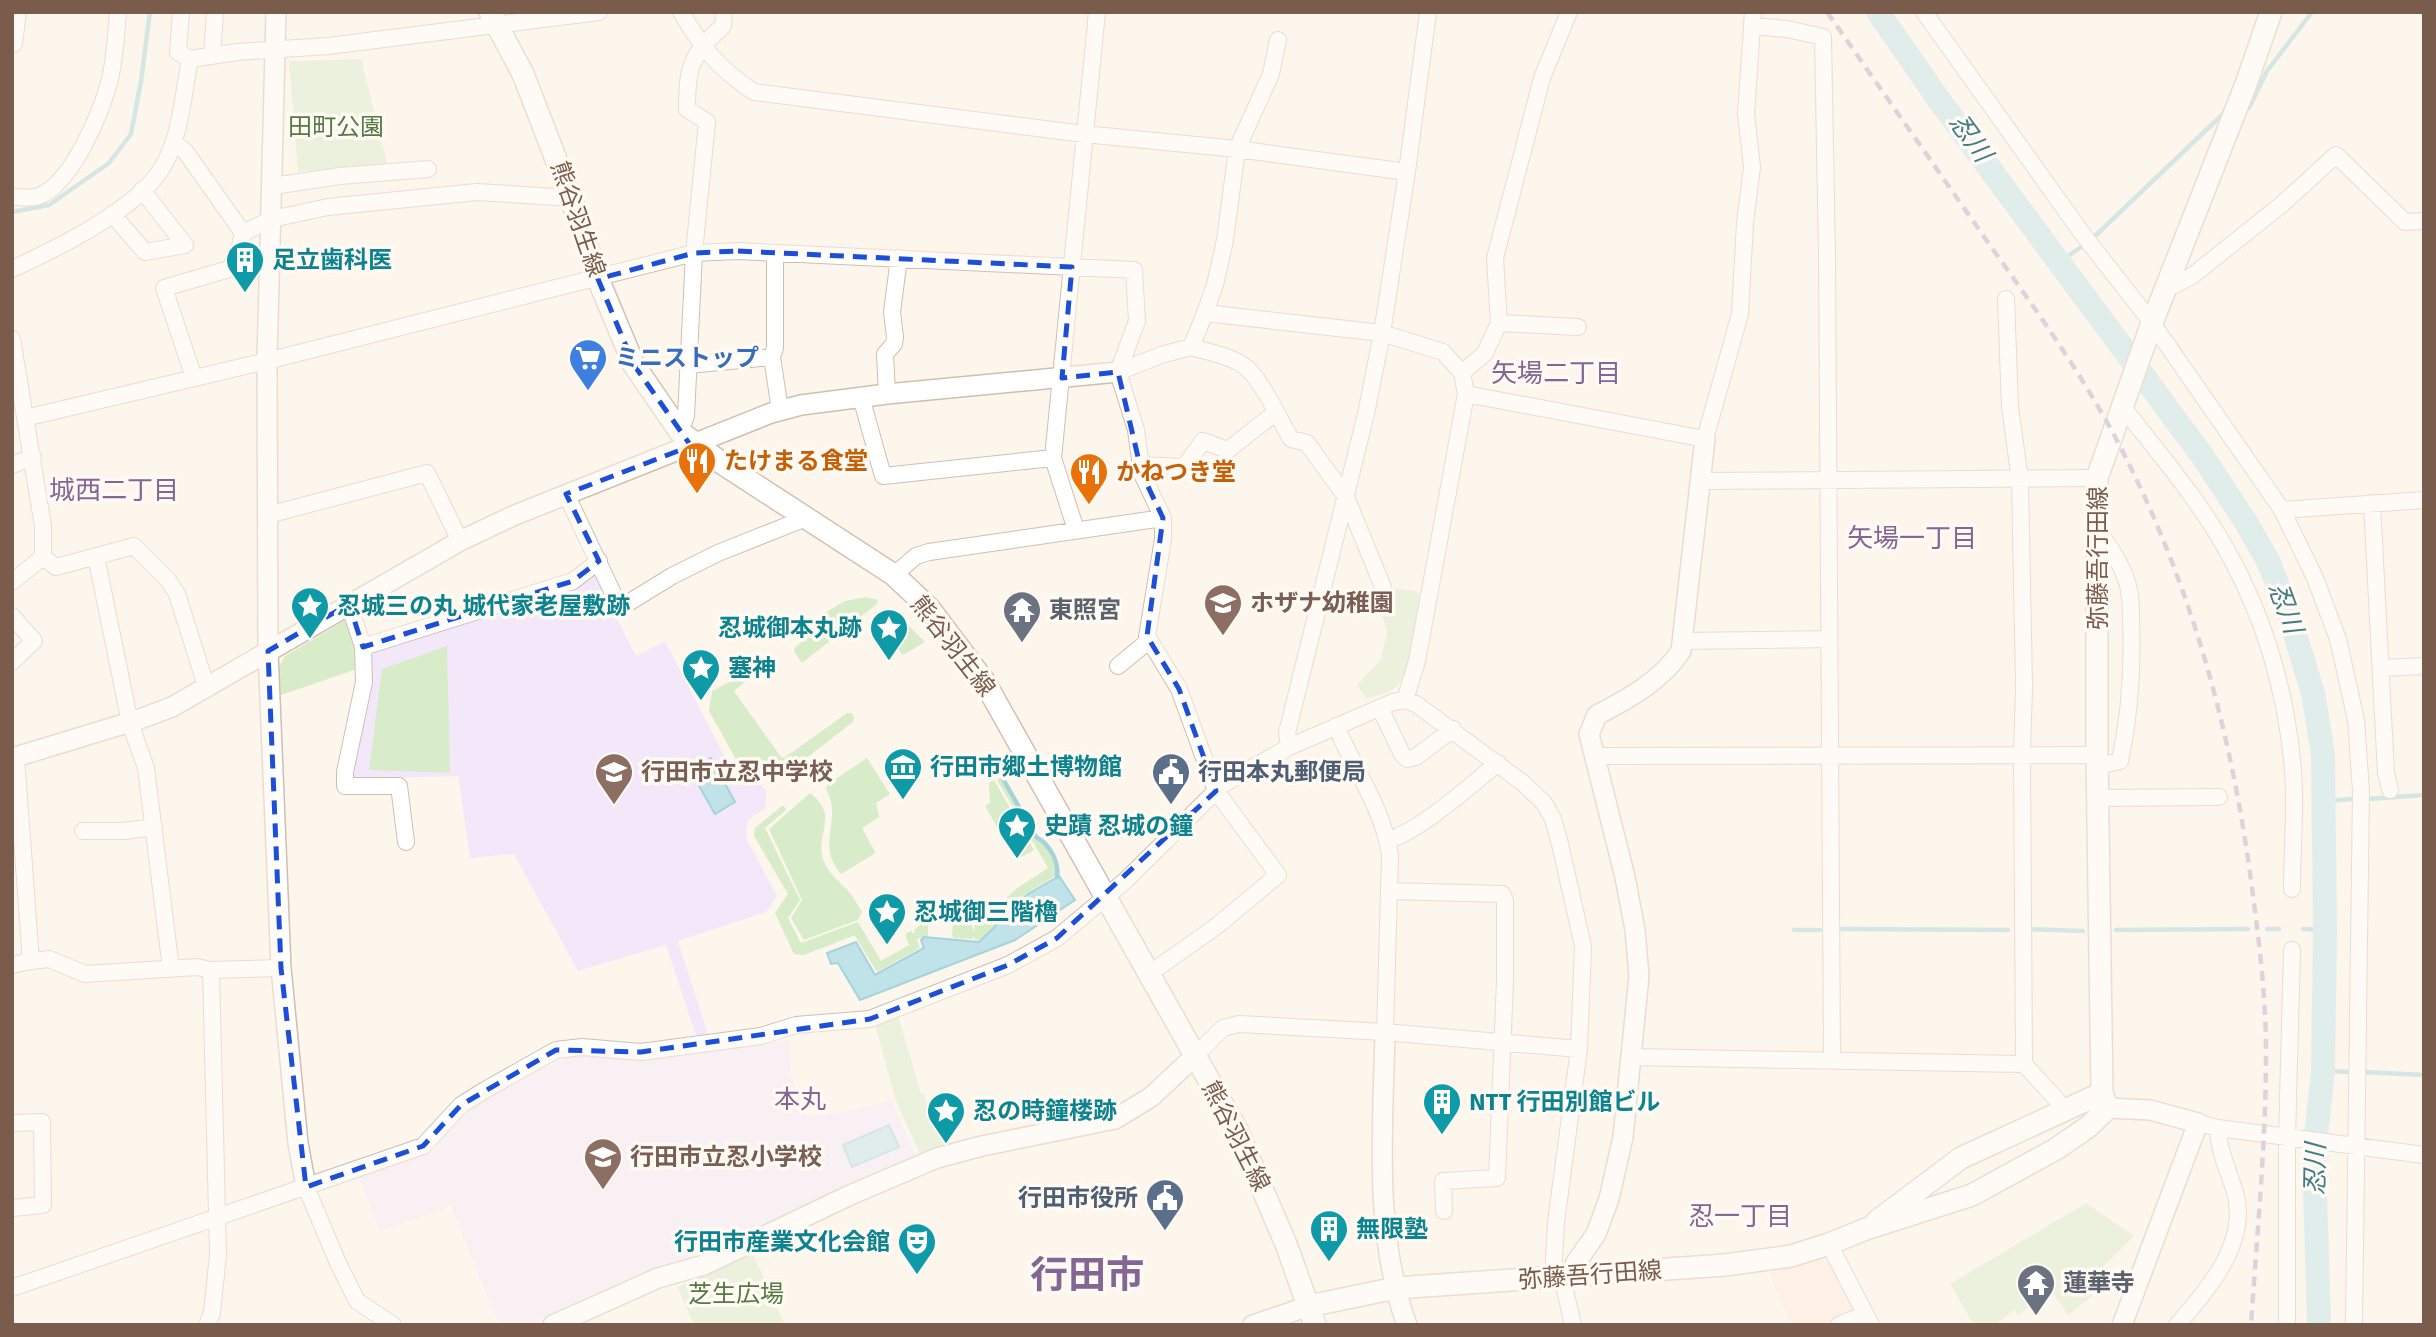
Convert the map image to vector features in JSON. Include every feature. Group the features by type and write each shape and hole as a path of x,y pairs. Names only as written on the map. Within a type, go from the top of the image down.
{"main road":[{"name":"弥藤吾行田線","path":"1312,1315 1395,1288 1766,1260 1829,1244 1866,1229 1972,1195 2056,1149 2088,1127 2105,1101 2097,760 2097,478 2150,328 2246,84 2271,12"},
{"name":"熊谷羽生線","path":"494,19 523,74 571,198 598,279 634,365 688,439 894,575 929,608 984,681 1237,1130 1262,1184 1312,1315"},
{"name":"弥藤吾行田線","path":"1866,1229 1948,1166 2063,1111 2105,1101"}],"street":[{"path":"12,44 18,12"},
{"path":"12,197 40,196 65,178 96,120 109,80 118,12"},
{"path":"181,12 178,52 190,59 328,46 494,19 600,12"},
{"path":"212,56 215,12"},
{"path":"276,12 267,361 268,651 281,968 298,1143 306,1187 357,1301 393,1325"},
{"path":"681,12 701,46 731,77 754,92 1084,134 1237,149 1407,172"},
{"path":"688,439 686,416 694,253 707,122 687,109 687,77 701,46 723,26 724,12"},
{"path":"1076,530 1053,458 1097,12"},
{"path":"1289,747 1287,733 1346,497 1382,332 1428,12"},
{"path":"1462,373 1485,353 1499,323 1495,258 1542,78 1569,12"},
{"path":"1924,12 2281,510 2328,609 2338,639 2356,720 2361,791 2354,1146 2354,1325"},
{"path":"1563,1277 1596,1234 1609,1199 1623,1136 1639,976 1635,930 1625,877 1589,734 1597,715 1624,701 1671,666 1681,651 1705,439 1740,314 1745,223 1752,167 1746,114 1753,19 1824,37 1832,1059"},
{"path":"1191,347 1215,285 1237,149 1271,74 1278,40"},
{"path":"12,269 56,249 112,214 142,190 162,169 174,143 190,59"},
{"path":"174,143 185,151 243,233 238,254 229,270 164,288 194,378"},
{"path":"2166,289 2192,276 2281,205 2336,155 2405,222 2424,220"},
{"path":"273,186 340,176 428,169"},
{"path":"112,214 145,252 185,245 142,190"},
{"path":"243,233 272,219 328,207 477,192 571,198"},
{"path":"25,418 267,361 694,253 738,251 1134,270 1137,321 1118,372 1136,430 1142,474 1163,518 1163,539 1146,643 1118,666"},
{"path":"775,253 775,348 772,357 780,410"},
{"path":"887,394 885,354 894,344 895,337 892,312 898,258"},
{"path":"2006,299 2010,407 2020,480 2024,686 2024,1064 2057,1100 2063,1111"},
{"path":"1205,313 1382,332 1443,352 1462,373 1466,394 1417,661 1405,700"},
{"path":"1499,323 1578,327"},
{"path":"12,340 43,526 43,557"},
{"path":"31,961 14,757 130,723 172,707 460,541 688,439 780,410 887,394 1118,372 1161,355 1191,347 1232,359 1245,366 1261,386 1291,439 1307,443 1346,497 1383,587"},
{"path":"689,365 772,357"},
{"path":"1466,394 1705,439"},
{"path":"861,397 883,476 1053,458"},
{"path":"2123,402 2188,491 2231,557 2264,631 2287,718 2292,764 2292,888"},
{"path":"1141,465 1184,467 1203,441 1228,450 1275,413"},
{"path":"12,465 33,457"},
{"path":"268,514 427,473 460,541"},
{"path":"1699,481 2097,478"},
{"path":"566,494 620,608 672,576 718,553 806,518"},
{"path":"2281,510 2424,500"},
{"path":"2372,503 2386,773 2390,790"},
{"path":"894,575 916,556 929,552 1163,518"},
{"path":"1595,756 2022,754 2120,761 2129,718 2133,650 2127,582 2110,546 2097,530"},
{"path":"43,557 56,567 134,546 177,594 207,689"},
{"path":"96,556 130,723 146,768 171,969"},
{"path":"12,582 43,557"},
{"path":"363,647 573,581 599,561"},
{"path":"349,604 363,647 363,682 345,772 345,786 399,786 405,842"},
{"path":"12,616 34,641 12,662"},
{"path":"1147,636 1179,689 1216,792 1278,875 1218,925 1149,974"},
{"path":"1682,641 1829,639"},
{"path":"2382,668 2424,666"},
{"path":"12,1288 423,1146 461,1105 556,1051 582,1047 640,1052 761,1036 796,1025 870,1019 1008,964 1057,938 1106,897 1222,785 1289,747 1393,702 1405,700 1424,709 1453,729 1544,803 1553,818 1560,844 1583,946 1579,1049 1556,1222 1573,1325"},
{"path":"1380,708 1407,760 1416,757 1453,729"},
{"path":"1336,726 1383,822 1390,855 1385,1032 1384,1229 1395,1288 1407,1325"},
{"path":"1388,840 1401,836 1454,799 1498,763"},
{"path":"2098,798 2219,797"},
{"path":"83,831 124,831 154,827"},
{"path":"1389,891 1502,894 1505,900 1497,1178 1443,1181 1444,1211"},
{"path":"2287,1325 2292,950"},
{"path":"12,965 49,959 85,974 197,967 211,970 281,968"},
{"path":"207,1325 212,1313 218,1255 211,970"},
{"path":"553,1325 658,1278 704,1265 848,1196 937,1158 1115,1119 1151,1097 1223,1028 1230,1025 1385,1032 1579,1049"},
{"path":"1630,1058 2024,1064"},
{"path":"2105,1101 2218,1128 2424,1155"},
{"path":"12,1123 42,1122 43,1205 12,1208"},
{"path":"2122,1325 2198,1123"},
{"path":"2178,1325 2214,1280 2235,1229 2238,1214 2236,1198 2219,1143 2218,1128"},
{"path":"1829,1244 1868,1319 1839,1325"},
{"path":"1253,1325 1312,1315"}],"highlighted area":[{"path":"738,251 1072,267 1062,378 1118,372 1142,474 1163,518 1147,636 1179,689 1216,791 1057,938 1008,965 870,1019 641,1052 556,1050 461,1105 423,1146 306,1187 281,968 268,651 349,604 363,647 573,581 599,561 566,494 691,446 634,365 598,279 694,253"}],"shaded area":[{"name":"行田市立忍中学校","path":"595,576 636,656 665,641 735,777 761,785 766,790 764,809 748,820 746,838 777,896 766,912 678,941 709,1037 697,1039 666,945 578,971 514,854 470,858 458,776 351,779 367,652"},
{"name":"行田市立忍小学校","path":"789,1040 790,1073 807,1117 849,1111 891,1100 916,1156 707,1253 660,1265 529,1325 499,1325 451,1206 380,1231 359,1177 433,1151 447,1131 473,1108 516,1079 576,1055 641,1060"},
{"path":"1820,1259 1831,1263 1856,1312 1828,1325 1791,1325 1769,1273"}],"green space":[{"name":"田町公園","path":"361,59 387,163 298,172 289,61"},
{"path":"1383,587 1417,591 1421,597 1412,646 1400,682 1391,691 1367,699 1357,685 1381,659 1387,632 1374,589"},
{"path":"866,597 878,600 877,604 802,663 794,651 795,648 812,631 821,615 845,601"},
{"path":"892,609 925,642 903,655 875,623"},
{"path":"346,620 356,652 357,669 278,696 277,670 285,656"},
{"path":"447,646 450,773 369,770 382,669"},
{"path":"747,673 751,677 734,691 781,757 784,758 847,713 852,713 853,722 788,772 770,776 742,770 709,711 712,691"},
{"path":"867,758 890,794 876,803 879,817 862,828 874,854 841,874 833,863 830,852 832,812 826,789 828,784"},
{"path":"1000,778 1034,838 1043,844 1050,854 1055,876 1027,893 980,940 975,940 974,937 954,938 953,924 971,923 974,932 975,924 981,923 1017,888 1048,868 997,780"},
{"path":"994,780 1034,850 1016,860 985,806 990,803 989,783"},
{"path":"810,793 824,809 825,825 821,850 825,864 852,895 862,912 858,920 804,940 791,918 802,900 769,829"},
{"path":"782,806 786,810 765,828 800,900 788,918 801,943 858,922 881,961 909,945 905,934 911,931 914,934 915,929 928,923 928,936 917,939 920,948 877,972 855,936 804,955 794,954 775,913 788,894 754,836 755,828"},
{"path":"898,1015 921,1094 944,1147 920,1155 895,1098 875,1024"},
{"path":"2086,1203 2134,1236 2089,1281 2095,1289 2091,1297 2068,1315 2052,1291 2018,1315 2014,1309 1996,1325 1974,1325 1950,1284"},
{"name":"芝生広場","path":"753,1254 785,1325 694,1325 677,1287"}],"water":[{"path":"711,758 735,802 715,814 690,770"},
{"path":"1059,876 1075,900 1015,940 860,1000 838,963 831,964 827,953 856,942 875,975 924,948 921,940 924,937 979,942 1028,894"},
{"path":"889,1125 899,1147 852,1167 843,1145"}],"waterway":[{"path":"12,212 49,205 109,163 131,134 150,12"},
{"name":"忍川","path":"1878,12 1939,100 2201,454 2268,561 2286,605 2313,693 2323,754 2323,1071 2314,1155 2319,1325"},
{"path":"2243,110 2249,108 2267,71 2312,12"},
{"path":"2094,237 2224,113"},
{"path":"2058,263 2081,247"},
{"path":"1003,779 1036,837 1052,854 1057,865 1057,877"},
{"path":"2368,799 2424,795"},
{"path":"2325,801 2353,799"},
{"path":"1842,929 2008,930"},
{"path":"2028,929 2083,931"},
{"path":"2116,930 2248,929"},
{"path":"2267,929 2279,929"},
{"path":"2303,929 2325,930"},
{"path":"1794,930 1820,930"},
{"path":"2323,1071 2353,1072"},
{"path":"2362,1072 2424,1075"}],"railway":[{"path":"1827,12 2084,383 2140,488 2165,543 2186,600 2220,716 2234,776 2256,916 2262,974 2266,1087 2251,1325"}],"place":[{"name":"足立歯科医","path":"245,294"},
{"name":"ミニストップ","path":"588,392"},
{"name":"たけまる食堂","path":"697,495"},
{"name":"かねつき堂","path":"1089,506"},
{"name":"ホザナ幼稚園","path":"1223,637"},
{"name":"忍城三の丸 城代家老屋敷跡","path":"310,640"},
{"name":"東照宮","path":"1022,644"},
{"name":"忍城御本丸跡","path":"889,662"},
{"name":"塞神","path":"701,702"},
{"name":"行田市郷土博物館","path":"903,801"},
{"name":"行田市立忍中学校","path":"614,806"},
{"name":"行田本丸郵便局","path":"1171,806"},
{"name":"史蹟 忍城の鐘","path":"1017,860"},
{"name":"忍城御三階櫓","path":"887,946"},
{"name":"NTT 行田別館ビル","path":"1442,1136"},
{"name":"忍の時鐘楼跡","path":"946,1145"},
{"name":"行田市立忍小学校","path":"603,1191"},
{"name":"行田市役所","path":"1165,1232"},
{"name":"無限塾","path":"1329,1263"},
{"name":"行田市産業文化会館","path":"917,1276"},
{"name":"蓮華寺","path":"2036,1317"}],"district":[{"name":"矢場二丁目","path":"1556,374"},
{"name":"城西二丁目","path":"114,491"},
{"name":"矢場一丁目","path":"1912,539"},
{"name":"本丸","path":"800,1100"},
{"name":"忍一丁目","path":"1740,1217"},
{"name":"行田市","path":"1087,1275"}]}
